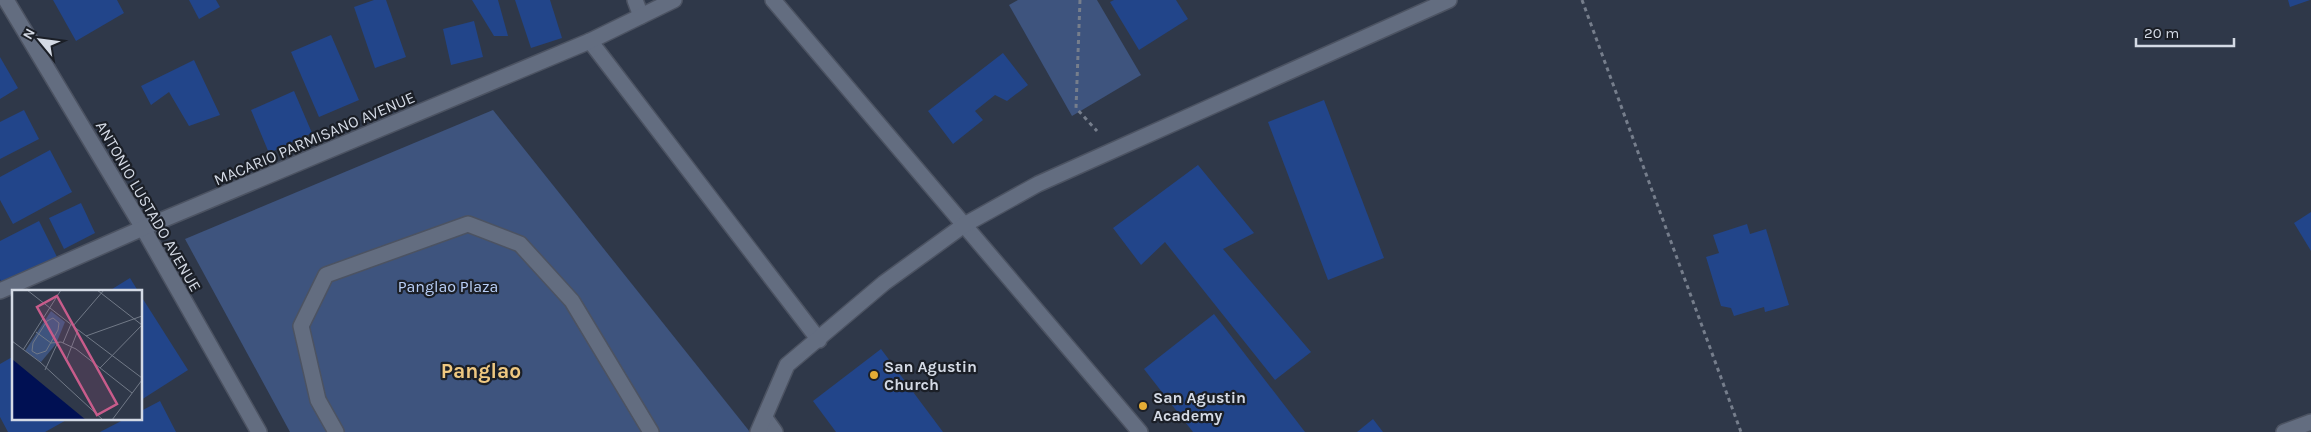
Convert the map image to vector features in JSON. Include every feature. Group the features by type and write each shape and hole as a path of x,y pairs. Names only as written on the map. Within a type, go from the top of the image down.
{"street":[{"name":"ANTONIO LUSTADO AVENUE","path":"6,0 143,228 259,432"},
{"path":"635,0 641,16"},
{"name":"MACARIO PARMISANO AVENUE","path":"0,292 143,228 590,42 674,0"},
{"path":"773,0 1140,432"},
{"path":"758,432 787,365 819,340 884,282 964,225 1038,184 1449,0"},
{"path":"590,42 819,340"},
{"path":"336,432 318,400 301,326 326,275 468,224 520,244 572,301 651,432"},
{"path":"765,418 775,432"},
{"path":"2284,432 2311,422"}],"path":[{"path":"1080,0 1076,108 1114,150"},
{"path":"1582,0 1741,432"}],"green space":[{"path":"1018,0 1097,0 1141,75 1072,116 1009,5"},
{"name":"Panglao Plaza","path":"493,110 750,432 290,432 185,239"}],"building":[{"path":"53,0 117,0 124,13 76,41"},
{"path":"189,0 216,0 220,7 199,19"},
{"path":"374,0 386,0 406,57 375,68 354,7"},
{"path":"472,0 498,0 508,36 494,36"},
{"path":"515,0 550,0 562,38 531,48"},
{"path":"1114,0 1176,0 1188,19 1139,50 1110,2"},
{"path":"2288,0 2310,0 2290,7"},
{"path":"474,21 483,57 451,65 443,29"},
{"path":"331,35 359,100 319,117 291,52"},
{"path":"1003,53 1028,85 1007,101 995,95 975,111 983,120 953,144 928,111"},
{"path":"0,57 18,88 0,99"},
{"path":"194,60 220,115 189,126 169,92 151,105 141,86"},
{"path":"294,91 312,133 269,153 251,110"},
{"path":"1324,100 1384,258 1328,280 1268,122"},
{"path":"24,110 39,139 0,159 0,122"},
{"path":"50,150 72,192 13,224 0,200 0,177"},
{"path":"1198,165 1254,233 1223,249 1311,352 1275,380 1165,242 1141,265 1113,228"},
{"path":"81,203 95,233 64,249 49,218"},
{"path":"2311,212 2311,251 2294,223"},
{"path":"39,221 57,257 2,284 0,279 0,241"},
{"path":"1747,224 1750,234 1766,229 1789,305 1765,312 1764,307 1734,316 1731,308 1721,306 1706,257 1719,253 1713,235"},
{"path":"130,278 137,290 111,290"},
{"path":"142,298 188,370 142,399"},
{"path":"1214,314 1305,432 1193,432 1144,369"},
{"name":"San Agustin Church","path":"881,349 943,432 836,432 813,401"},
{"path":"12,357 12,420 66,420 45,432 8,432 0,417 0,364"},
{"path":"160,401 176,432 100,432 123,420 142,420 142,410"},
{"path":"1373,419 1383,432 1357,432"}],"place":[{"name":"San Agustin Church","path":"874,375"},
{"name":"San Agustin Academy","path":"1143,406"}],"district":[{"name":"Panglao","path":"481,371"}]}
